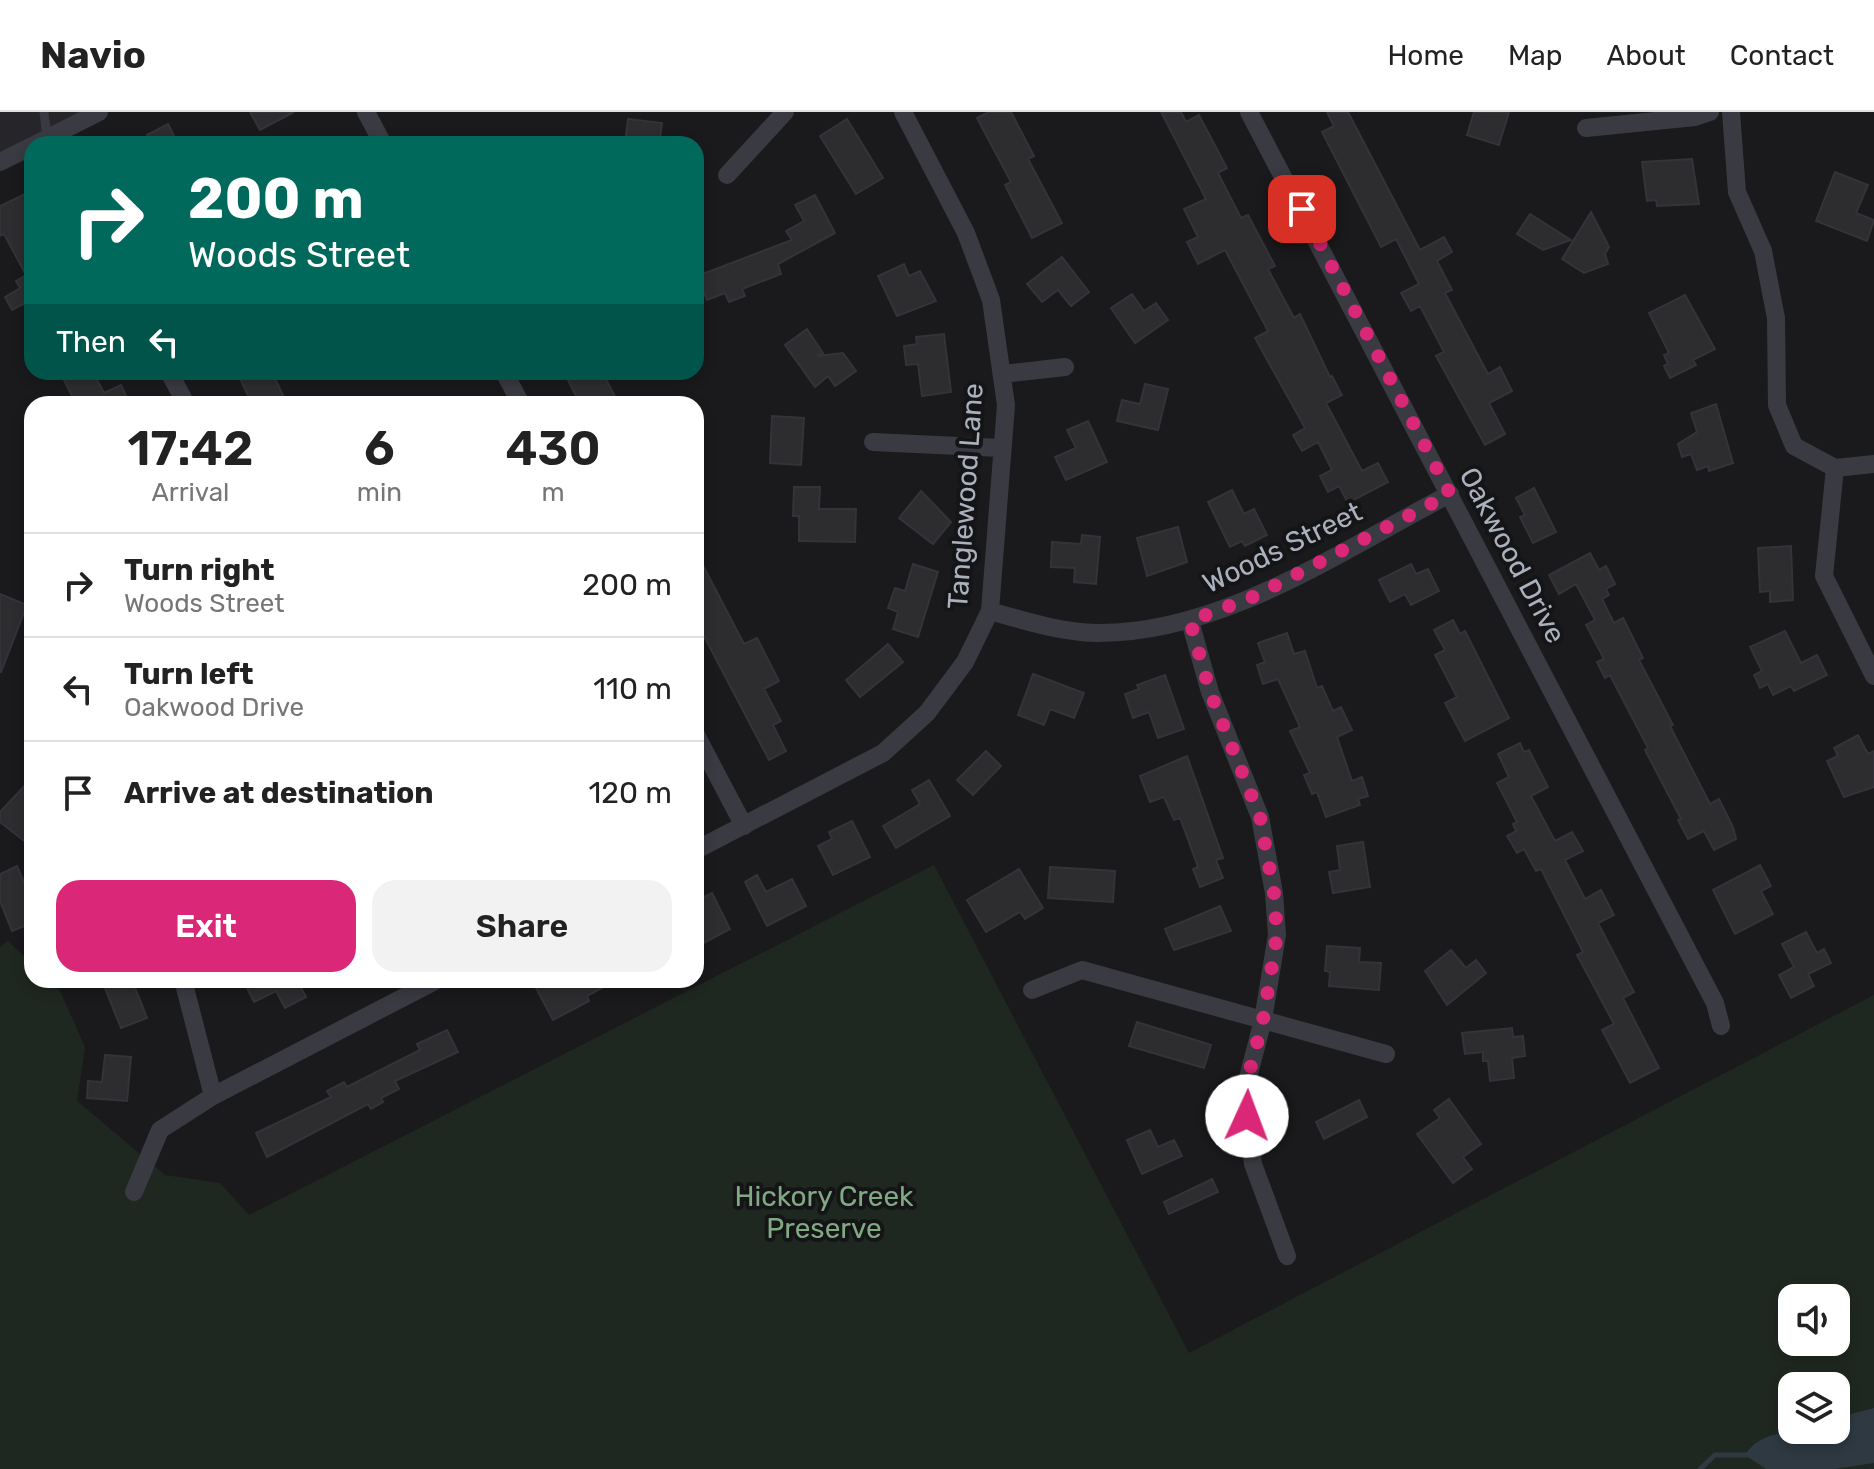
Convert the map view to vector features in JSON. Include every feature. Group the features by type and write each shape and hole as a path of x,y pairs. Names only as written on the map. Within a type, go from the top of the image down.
{"street":[{"path":"54,136 99,112"},
{"path":"366,112 379,136"},
{"path":"727,175 785,112"},
{"name":"Tanglewood Lane","path":"704,846 883,753 927,713 965,662 990,611 1006,405 991,300 975,253 903,112"},
{"name":"Oakwood Drive","path":"1249,112 1715,1003 1721,1026"},
{"path":"1586,128 1695,117 1710,112"},
{"path":"1731,112 1737,192 1763,251 1776,318 1777,405 1794,446 1835,468 1874,464"},
{"path":"0,162 24,151"},
{"path":"1003,374 1065,367"},
{"path":"873,442 1001,448"},
{"path":"1835,468 1824,576 1874,676"},
{"name":"Woods Street","path":"990,611 1040,626 1096,633 1190,621 1255,596 1450,494"},
{"path":"1190,621 1210,692 1260,817 1266,847 1277,935 1263,1020 1244,1093 1253,1164 1287,1256"},
{"path":"704,750 744,826"},
{"path":"1032,990 1082,970 1386,1054"},
{"path":"185,988 213,1096"},
{"path":"134,1192 160,1130 213,1096 422,988"}],"lane":[{"path":"42,136 44,112"}],"shaded area":[{"path":"0,112 85,112 39,136 24,136 24,144 0,156"},
{"path":"1874,1408 1874,1463 1834,1469 1766,1469 1745,1455 1762,1439 1778,1434 1778,1444 1850,1444 1850,1414"}],"green space":[{"name":"Hickory Creek Preserve","path":"934,865 1189,1353 1874,995 1874,1469 0,1469 0,947 8,941 24,956 24,988 57,988 60,991 85,1047 77,1101 165,1175 220,1183 249,1215 693,988 704,988 704,983"}],"building":[{"path":"250,112 294,112 260,130"},
{"path":"989,112 1011,112 1034,156 1028,159 1062,223 1032,238 1005,185 1011,182 977,118"},
{"path":"1161,112 1181,112 1186,122 1199,115 1227,168 1218,173 1241,218 1248,215 1275,266 1268,269 1294,318 1300,314 1342,395 1326,403 1362,471 1378,463 1388,482 1348,503 1339,486 1328,492 1320,476 1332,470 1318,442 1302,451 1293,435 1305,428 1255,338 1268,331 1225,250 1198,264 1187,242 1198,237 1184,209 1206,199"},
{"path":"1327,112 1348,112 1420,250 1444,237 1452,252 1437,261 1452,290 1445,293 1488,374 1500,367 1512,391 1489,403 1505,434 1485,445 1436,356 1444,352 1420,306 1411,311 1401,293 1419,284 1396,239 1381,247 1322,132 1334,126"},
{"path":"1474,112 1509,112 1499,145 1467,135"},
{"path":"628,119 662,123 660,136 626,136"},
{"path":"847,119 883,178 856,194 820,136"},
{"path":"168,124 174,136 148,136"},
{"path":"1692,159 1699,204 1657,206 1656,200 1647,201 1642,162"},
{"path":"1835,172 1868,185 1856,213 1874,220 1867,241 1816,221"},
{"path":"24,194 24,271 4,234 0,236 0,206"},
{"path":"815,195 835,233 778,264 781,274 742,289 745,296 729,302 725,293 707,300 704,273 792,240 786,231 804,221 795,205"},
{"path":"1591,212 1609,247 1605,254 1608,264 1584,273 1562,259"},
{"path":"1530,214 1571,240 1543,250 1517,234"},
{"path":"1062,257 1089,292 1071,306 1058,290 1042,302 1027,284"},
{"path":"904,264 909,276 920,271 936,301 897,316 878,276"},
{"path":"24,276 24,304 12,310 5,297 20,288 16,281"},
{"path":"1132,294 1144,311 1156,303 1168,320 1135,343 1111,308"},
{"path":"1685,295 1715,349 1693,360 1696,365 1670,378 1664,366 1668,364 1664,355 1669,353 1649,313"},
{"path":"807,329 823,353 817,356 843,353 856,371 835,386 828,376 815,387 785,345"},
{"path":"944,334 951,392 922,396 918,364 906,365 904,346 917,344 916,337"},
{"path":"64,380 97,380 104,393 121,385 126,396 72,396"},
{"path":"241,380 276,380 283,396 248,396"},
{"path":"568,380 606,380 615,396 576,396"},
{"path":"1145,384 1168,389 1158,430 1117,421 1122,400 1140,404"},
{"path":"1716,404 1733,463 1709,471 1708,466 1697,470 1691,454 1682,457 1678,444 1697,432 1691,413"},
{"path":"772,416 804,418 801,465 770,463"},
{"path":"1088,421 1107,462 1066,480 1055,457 1076,448 1067,430"},
{"path":"794,487 820,487 819,509 856,509 855,542 799,541 799,516 793,516"},
{"path":"1534,488 1556,532 1533,543 1520,517 1525,515 1516,498"},
{"path":"1232,490 1244,514 1254,509 1267,535 1245,546 1242,541 1230,547 1208,502"},
{"path":"921,491 951,522 933,544 899,518"},
{"path":"1178,527 1187,562 1147,576 1137,538"},
{"path":"1082,535 1100,537 1096,584 1074,582 1075,568 1051,567 1052,542 1081,544"},
{"path":"1791,546 1793,600 1770,602 1770,591 1760,592 1758,548"},
{"path":"1590,553 1599,570 1606,566 1615,584 1606,589 1609,595 1602,599 1614,623 1623,618 1643,658 1639,660 1710,804 1719,799 1733,827 1736,839 1714,850 1704,831 1688,839 1678,820 1681,819 1645,750 1648,748 1610,675 1605,678 1597,662 1604,659 1586,625 1595,620 1576,584 1559,594 1549,575"},
{"path":"913,564 938,572 918,637 893,629 898,612 888,608 895,588 905,591"},
{"path":"1411,564 1416,574 1428,569 1439,591 1411,605 1405,594 1390,602 1379,580"},
{"path":"704,567 744,644 757,638 779,681 764,689 781,721 773,725 786,751 769,760 704,636"},
{"path":"0,594 24,604 24,613 0,672"},
{"path":"1453,620 1460,634 1465,631 1509,718 1465,741 1445,703 1457,697 1435,655 1445,650 1434,630"},
{"path":"1785,631 1801,663 1817,655 1827,675 1794,691 1791,686 1773,695 1768,684 1760,688 1754,675 1762,671 1750,647"},
{"path":"1287,633 1294,654 1305,651 1317,688 1322,686 1333,711 1341,707 1352,730 1337,737 1352,781 1362,777 1368,796 1358,799 1360,805 1326,817 1317,792 1312,794 1304,775 1310,773 1290,731 1300,727 1278,679 1263,684 1257,665 1265,662 1258,643"},
{"path":"888,644 903,662 860,697 846,680"},
{"path":"1033,674 1084,693 1074,718 1050,709 1044,725 1018,715"},
{"path":"1165,675 1184,729 1158,738 1149,712 1133,718 1125,694 1139,689 1137,685"},
{"path":"1858,735 1868,754 1874,751 1874,787 1844,797 1827,761 1838,756 1834,748"},
{"path":"1520,743 1524,752 1529,750 1548,787 1531,796 1555,841 1572,832 1583,851 1565,860 1585,899 1601,890 1614,915 1598,923 1634,992 1623,998 1659,1068 1630,1083 1602,1030 1614,1024 1577,955 1583,952 1541,869 1536,871 1524,849 1517,853 1507,836 1516,831 1513,824 1517,822 1497,783 1509,777 1498,754"},
{"path":"986,751 1001,766 973,795 957,780"},
{"path":"1187,756 1223,858 1216,860 1223,878 1200,887 1193,869 1198,867 1180,818 1174,820 1164,797 1150,802 1140,776"},
{"path":"929,780 950,816 896,848 883,826 920,804 912,790"},
{"path":"24,786 24,841 0,822 0,812"},
{"path":"852,821 870,857 833,875 818,846 832,839 829,832"},
{"path":"1363,842 1370,887 1333,893 1329,872 1340,870 1337,846"},
{"path":"1760,865 1771,886 1761,891 1773,914 1735,934 1713,890"},
{"path":"17,866 24,882 24,926 12,931 0,901 0,874"},
{"path":"1050,867 1115,871 1113,902 1048,898"},
{"path":"1019,869 1043,908 1025,919 1020,912 986,932 967,900"},
{"path":"757,875 766,892 792,879 806,906 767,926 745,882"},
{"path":"712,893 730,929 704,943 704,897"},
{"path":"1220,906 1231,931 1174,950 1165,929"},
{"path":"1806,932 1817,953 1824,949 1831,963 1808,974 1814,986 1791,998 1779,975 1794,967 1782,944"},
{"path":"1327,946 1360,948 1359,962 1381,963 1379,990 1329,986 1330,972 1325,971"},
{"path":"1451,950 1466,968 1476,960 1486,973 1447,1005 1425,971"},
{"path":"105,988 135,988 147,1018 121,1028"},
{"path":"247,988 301,988 306,997 285,1008 276,991 254,1002"},
{"path":"536,988 602,988 587,996 589,1001 553,1020"},
{"path":"1137,1022 1211,1045 1204,1068 1129,1046"},
{"path":"1512,1028 1513,1037 1523,1036 1525,1056 1512,1058 1514,1078 1490,1081 1488,1061 1483,1061 1483,1052 1465,1054 1462,1033"},
{"path":"447,1030 458,1052 395,1081 399,1089 381,1098 383,1102 371,1109 368,1104 267,1157 256,1133 331,1097 327,1091 344,1082 347,1087 420,1050 417,1044"},
{"path":"105,1055 131,1057 127,1101 87,1098 88,1081 102,1082"},
{"path":"1449,1099 1481,1144 1463,1157 1472,1169 1453,1183 1417,1134 1440,1118 1434,1110"},
{"path":"1359,1100 1367,1117 1324,1139 1316,1122"},
{"path":"1150,1130 1158,1147 1174,1140 1182,1156 1142,1174 1127,1140"},
{"path":"1212,1179 1218,1192 1169,1214 1164,1202"}],"waterway":[{"path":"1700,1469 1715,1455 1750,1455"}],"route":[{"path":"1247,1116 1244,1093 1263,1020 1277,935 1274,893 1260,817 1210,692 1190,621 1255,596 1450,494 1302,209"}]}
